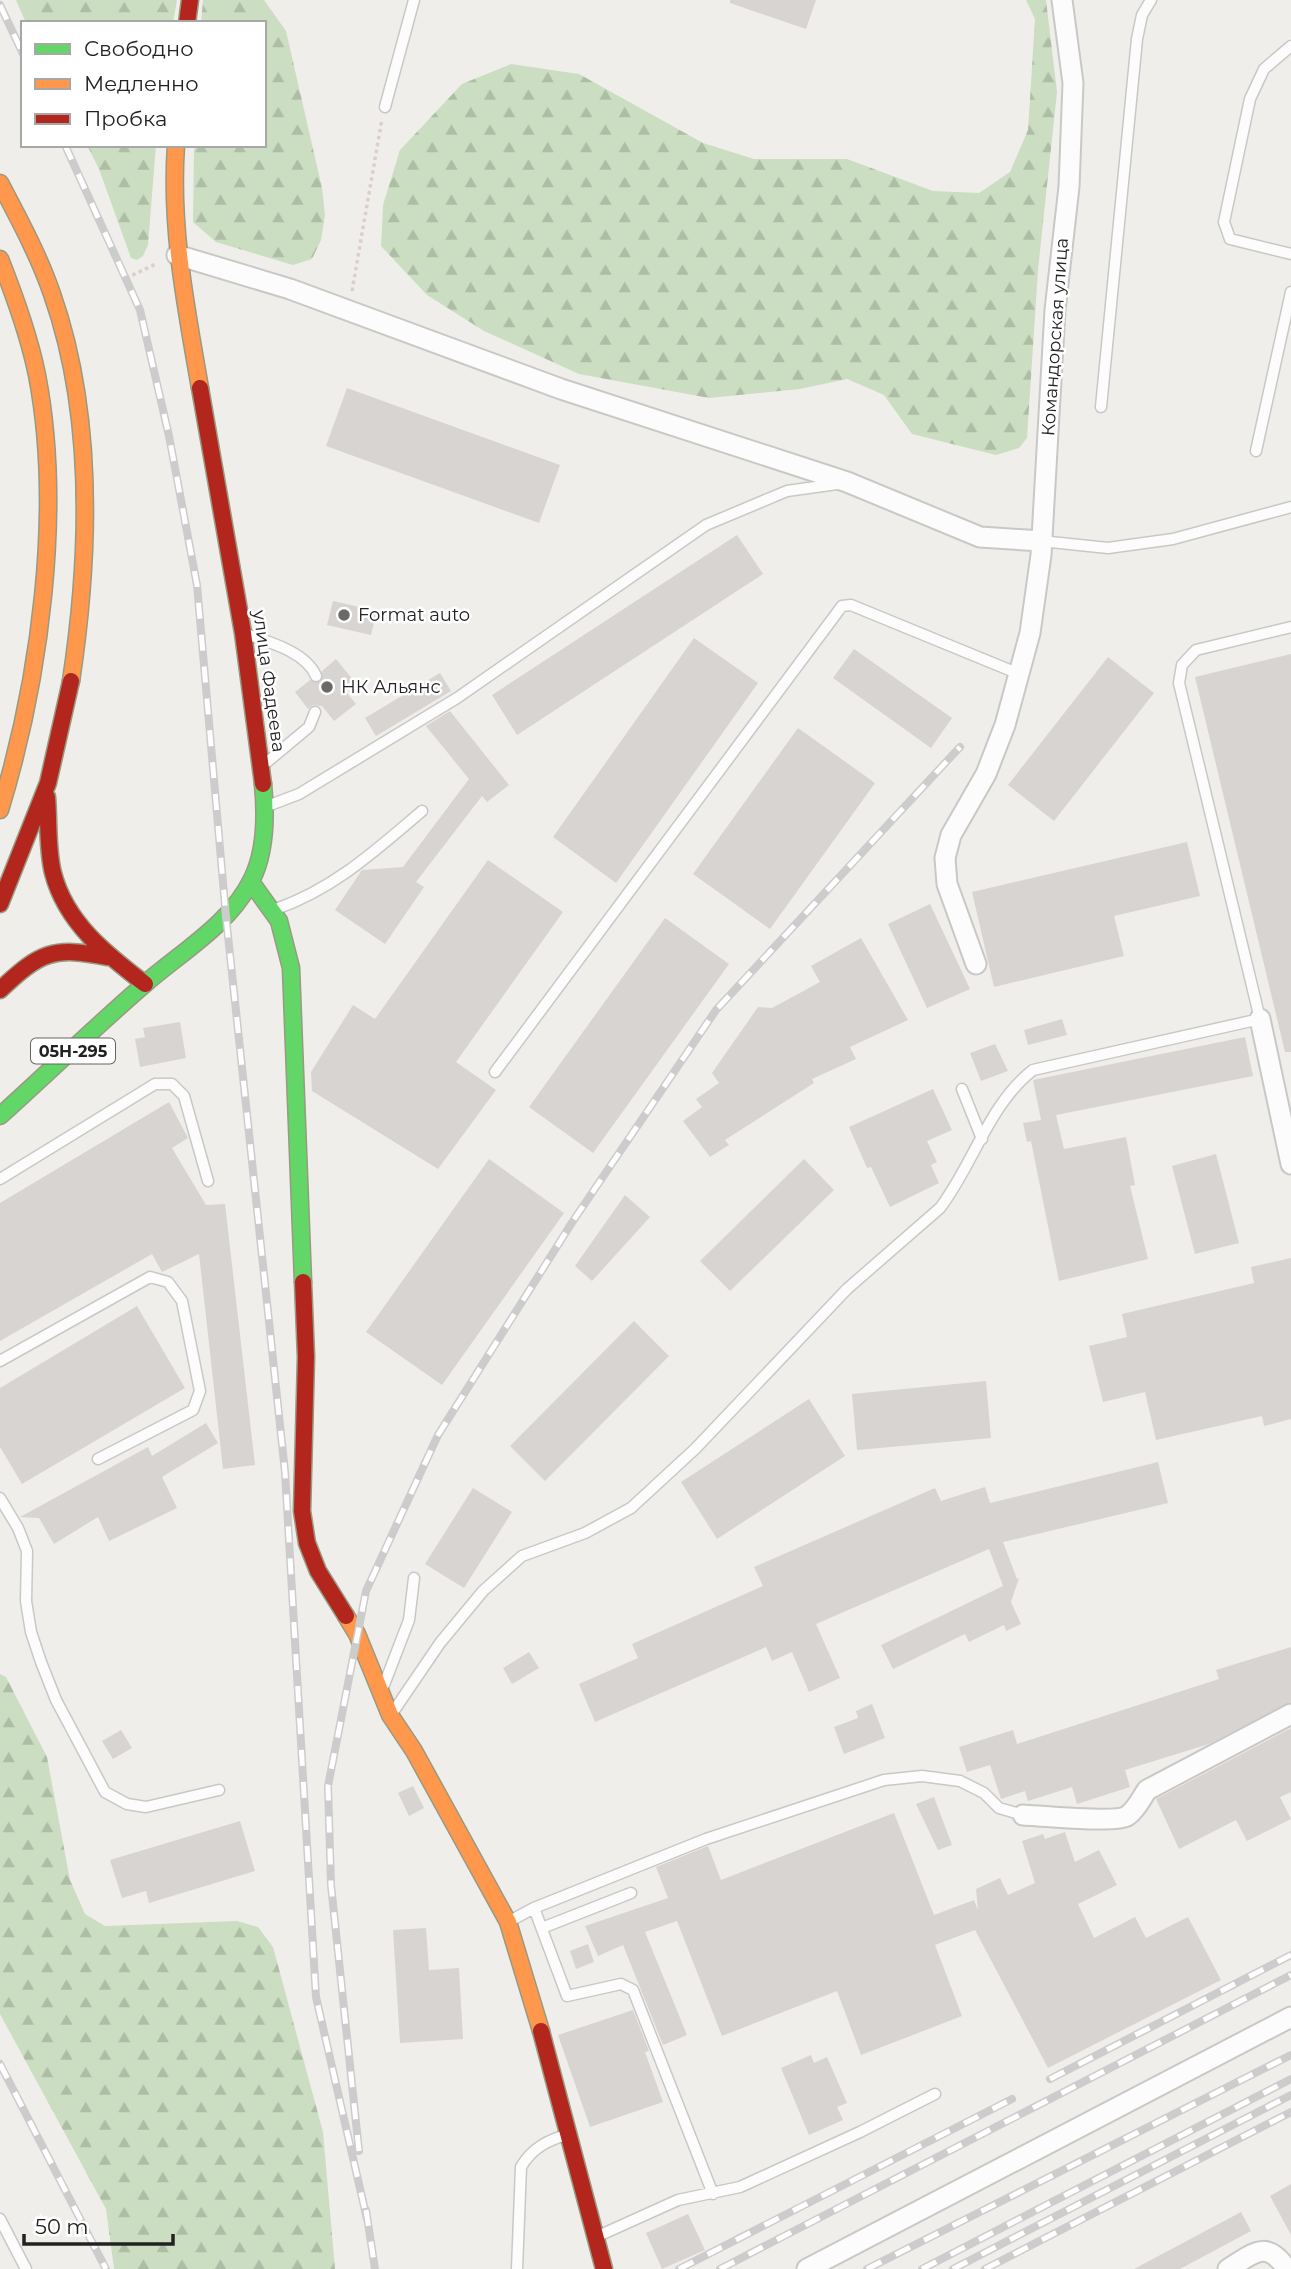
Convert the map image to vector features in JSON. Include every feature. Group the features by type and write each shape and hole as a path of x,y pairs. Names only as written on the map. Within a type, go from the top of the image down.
{"main road":[{"path":"187,21 190,0"},
{"name":"улица Фадеева","path":"0,1116 145,984 226,916 251,882 260,862 265,807 262,767 243,633 177,255 173,189 176,147"},
{"path":"0,183 57,307 73,378 84,495 82,573 66,710 46,784 0,904"},
{"path":"0,259 26,323 46,427 49,502 38,649 30,703 0,810"},
{"path":"0,736 8,725 38,649"},
{"path":"46,784 53,871 63,904 107,957 145,984"},
{"path":"251,882 275,909 287,938 291,968 306,1357 302,1511 307,1543 318,1571 356,1634 390,1715 414,1751 508,1923 569,2134 604,2269"},
{"path":"0,990 37,954 66,948 107,957"}],"street":[{"name":"Командорская улица","path":"976,964 947,884 945,858 950,835 986,774 1005,725 1030,633 1041,541 1055,310 1069,187 1073,83 1062,0"},
{"path":"177,255 290,289 561,389 848,482 980,537 1041,541"},
{"path":"1260,1018 1291,1164"},
{"path":"1023,1815 1107,1820 1124,1818 1135,1809 1147,1790 1291,1714"},
{"path":"807,2269 1291,2017"},
{"path":"1228,2269 1255,2252 1267,2250 1277,2254 1287,2269"}],"lane":[{"path":"385,107 414,0"},
{"path":"1101,407 1137,39 1142,15 1152,0"},
{"path":"1291,46 1264,69 1250,99 1224,222 1230,239 1291,254"},
{"path":"1256,451 1291,292"},
{"path":"265,807 299,794 457,698 706,525 787,491 848,482"},
{"path":"1041,541 1108,548 1173,539 1291,507"},
{"path":"495,1072 842,606 850,605 1017,673"},
{"path":"390,1715 439,1643 484,1591 522,1556 585,1533 631,1508 695,1449 847,1289 940,1208 992,1118 1020,1080 1033,1070 1260,1018 1179,683 1182,665 1196,650 1291,626"},
{"path":"243,633 281,646 306,663 316,676"},
{"path":"262,767 309,727 315,712"},
{"path":"275,909 304,899 351,872 422,811"},
{"path":"0,1179 155,1084 172,1084 184,1096 208,1181"},
{"path":"961,1089 982,1139"},
{"path":"0,1361 150,1277 168,1282 182,1301 200,1391 193,1409 98,1460"},
{"path":"0,1498 18,1528 27,1551 26,1601 31,1632 41,1662 56,1700 106,1792 127,1804 146,1807 219,1790"},
{"path":"381,1692 409,1620 414,1578"},
{"path":"508,1923 534,1908 706,1839 884,1780 922,1776 960,1781 984,1793 999,1808 1023,1815"},
{"path":"542,1928 631,1893"},
{"path":"534,1908 567,1996 621,1984 633,1990 713,2194"},
{"path":"596,2237 678,2200 740,2186 934,2094"},
{"path":"517,2269 521,2167 528,2154 552,2139 569,2134"},
{"path":"0,2219 26,2269"}],"path":[{"path":"348,311 385,107"},
{"path":"126,278 177,255"}],"green space":[{"path":"16,0 177,0 173,21 25,21"},
{"path":"203,0 264,0 286,31 322,188 325,215 321,240 312,259 293,265 216,242 193,222 194,147 266,147 266,21 201,21"},
{"path":"1026,0 1046,0 1057,92 1038,270 1027,438 1019,448 996,455 912,434 884,395 847,379 800,389 709,398 579,374 484,331 427,295 381,246 383,205 400,150 462,84 511,64 579,74 703,143 754,159 847,159 933,191 979,193 1010,172 1028,130 1035,19"},
{"path":"88,147 156,147 148,245 143,256 137,260 131,258 99,169"},
{"path":"0,1674 6,1677 47,1757 70,1880 85,1914 105,1926 237,1921 258,1927 273,1947 323,2132 335,2269 114,2269 106,2209 0,2014"}],"building":[{"path":"730,0 816,0 806,29 730,3"},
{"path":"347,388 560,465 539,523 326,446"},
{"path":"737,535 763,574 517,735 492,695"},
{"path":"333,601 377,611 371,635 327,625"},
{"path":"694,638 758,683 616,883 553,837"},
{"path":"854,649 952,718 931,748 833,678"},
{"path":"1291,654 1291,1052 1285,1052 1195,677"},
{"path":"1108,657 1154,693 1054,821 1008,785"},
{"path":"336,659 354,681 344,689 356,704 334,721 322,706 313,705 308,709 295,692 310,680 320,682 322,671"},
{"path":"440,673 451,691 376,736 365,718"},
{"path":"450,711 509,785 487,802 482,796 416,882 424,887 385,944 335,910 362,870 403,867 469,779 426,726"},
{"path":"798,728 875,783 770,929 693,874"},
{"path":"1187,842 1200,896 1114,916 1124,956 994,987 972,892"},
{"path":"488,860 563,912 456,1062 496,1090 438,1169 312,1091 311,1072 353,1005 375,1019"},
{"path":"930,904 970,989 927,1008 888,924"},
{"path":"665,918 729,964 593,1153 529,1107"},
{"path":"861,938 908,1020 850,1047 856,1059 812,1079 814,1083 725,1140 729,1145 710,1157 683,1121 702,1107 696,1099 719,1083 712,1073 758,1007 772,1008 820,982 811,966"},
{"path":"1062,1019 1067,1035 1028,1045 1024,1030"},
{"path":"180,1022 186,1058 140,1067 135,1039 145,1037 143,1028"},
{"path":"1245,1037 1253,1076 1056,1115 1064,1149 1126,1137 1135,1185 1130,1186 1148,1259 1059,1281 1031,1141 1027,1142 1023,1123 1041,1120 1033,1080"},
{"path":"995,1044 1008,1071 981,1081 970,1053"},
{"path":"933,1089 952,1130 927,1141 937,1162 931,1165 939,1183 890,1207 871,1167 867,1168 849,1127"},
{"path":"169,1102 188,1138 172,1148 206,1205 225,1204 255,1465 223,1469 199,1254 162,1272 152,1254 0,1341 0,1203"},
{"path":"1216,1154 1239,1243 1195,1254 1172,1166"},
{"path":"489,1159 564,1213 442,1385 366,1332"},
{"path":"804,1159 834,1190 730,1291 700,1261"},
{"path":"625,1195 650,1217 592,1281 575,1266"},
{"path":"1291,1258 1291,1419 1264,1426 1262,1416 1156,1440 1145,1392 1103,1402 1089,1346 1127,1337 1122,1314 1254,1283 1251,1267"},
{"path":"137,1306 185,1388 22,1484 0,1447 0,1388"},
{"path":"634,1321 669,1356 545,1481 510,1446"},
{"path":"986,1381 991,1438 857,1450 852,1394"},
{"path":"809,1399 845,1456 717,1539 681,1482"},
{"path":"206,1423 218,1443 162,1477 177,1508 109,1541 98,1517 54,1544 39,1518 20,1517 148,1447 152,1456"},
{"path":"1158,1462 1168,1503 1003,1542 1017,1579 1019,1578 1011,1602 1021,1624 1006,1631 1004,1625 969,1642 965,1634 893,1669 881,1645 1003,1586 989,1549 816,1624 840,1678 809,1692 792,1652 772,1661 766,1647 595,1722 579,1684 638,1658 632,1644 763,1586 754,1567 935,1488 941,1501 985,1487 990,1503"},
{"path":"473,1488 512,1512 464,1588 425,1564"},
{"path":"1291,1647 1291,1702 1209,1744 1125,1770 1130,1787 1077,1804 1072,1787 1028,1801 1025,1791 1001,1799 990,1765 967,1772 959,1747 1013,1730 1017,1744 1219,1679 1216,1670"},
{"path":"529,1652 539,1668 512,1684 503,1668"},
{"path":"872,1704 885,1738 844,1754 834,1727 858,1718 856,1711"},
{"path":"1291,1728 1291,1792 1280,1797 1291,1819 1247,1841 1236,1820 1179,1849 1156,1799"},
{"path":"121,1730 132,1748 113,1759 102,1741"},
{"path":"413,1786 424,1808 409,1816 398,1793"},
{"path":"934,1797 952,1845 938,1850 916,1804"},
{"path":"894,1813 934,1915 974,1900 978,1910 976,1889 1000,1878 1008,1895 1035,1883 1022,1841 1043,1834 1045,1839 1065,1832 1075,1862 1099,1850 1117,1885 1078,1904 1094,1938 1135,1917 1146,1938 1188,1917 1221,1980 1048,2068 975,1930 935,1945 962,2016 861,2055 837,1991 722,2036 677,1921 645,1932 687,2035 663,2045 623,1945 598,1956 585,1926 668,1898 656,1867 708,1846 721,1880"},
{"path":"240,1821 255,1871 149,1903 146,1891 122,1898 110,1860"},
{"path":"426,1928 429,1970 459,1968 463,2039 400,2043 393,1930"},
{"path":"588,1944 594,1962 576,1969 570,1951"},
{"path":"633,2010 649,2051 645,2052 663,2102 590,2127 558,2035"},
{"path":"811,2055 814,2063 827,2057 847,2103 837,2107 843,2120 809,2135 781,2068"},
{"path":"1291,2184 1291,2235 1270,2196"},
{"path":"1241,2212 1251,2231 1180,2269 1134,2269"},
{"path":"688,2214 705,2250 662,2269 646,2233"}],"railway":[{"path":"0,5 21,50"},
{"path":"66,147 140,310 169,436 197,585 226,917 285,1472 316,1997 367,2219"},
{"path":"359,2151 331,1885 328,1786 366,1591 438,1435 573,1221 716,1010 960,747"},
{"path":"1050,2079 1291,1955"},
{"path":"720,2269 1291,1975"},
{"path":"867,2269 1291,2055"},
{"path":"0,2064 106,2269"},
{"path":"922,2269 1291,2079"},
{"path":"953,2269 1291,2095"},
{"path":"679,2269 1012,2099"},
{"path":"985,2269 1291,2112"},
{"path":"366,2210 375,2269"}],"traffic: fast":[{"path":"0,1116 127,999 205,936 232,909 252,879 260,857 265,820 263,784"},
{"path":"251,882 279,921 291,968 303,1282"}],"traffic: slow":[{"path":"176,147 177,237 200,388"},
{"path":"0,183 47,280 66,340 76,388 82,437 85,535 71,681"},
{"path":"0,259 21,316 37,375 45,427 48,481 43,594 36,650 26,706 0,810"},
{"path":"346,1616 357,1634 390,1715 414,1751 508,1922 541,2031"}],"traffic: jam":[{"path":"187,21 190,0"},
{"path":"200,388 243,633 263,784"},
{"path":"0,904 48,783 71,681"},
{"path":"47,797 51,864 67,907 102,949 145,984"},
{"path":"0,990 26,967 48,955 73,952 107,957"},
{"path":"303,1282 306,1357 302,1511 307,1543 318,1571 346,1616"},
{"path":"541,2031 604,2269"}],"place":[{"name":"Format auto","path":"344,615"},
{"name":"НК Альянс","path":"327,687"}]}
